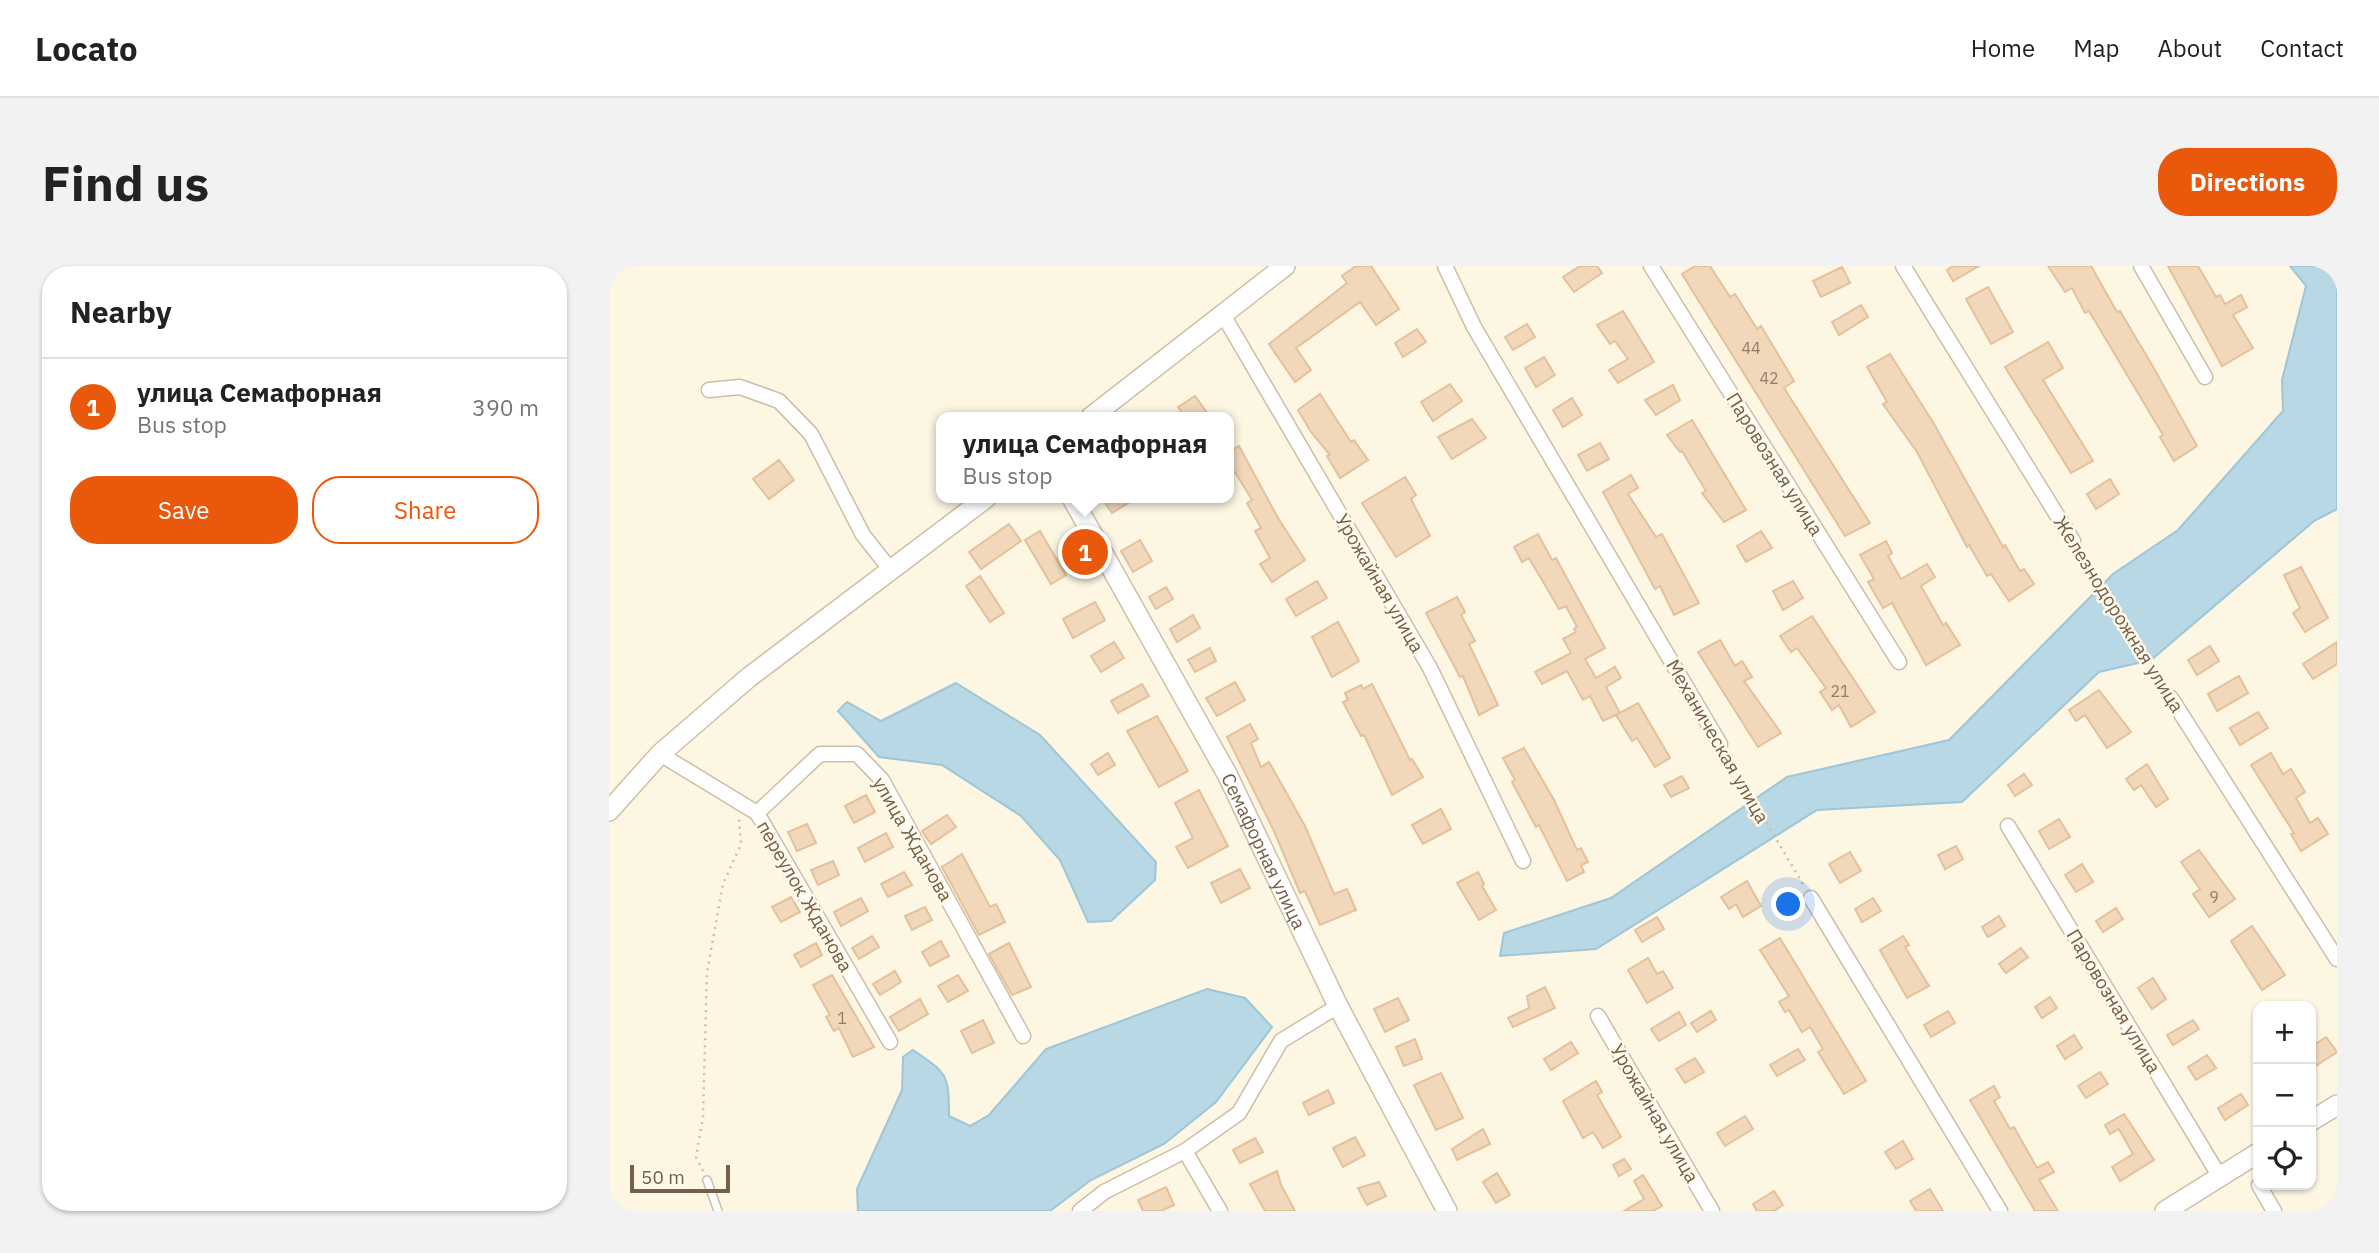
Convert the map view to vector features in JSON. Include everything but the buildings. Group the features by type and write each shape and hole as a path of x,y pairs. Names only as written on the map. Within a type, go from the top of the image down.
{"street":[{"path":"1097,412 1285,266"},
{"name":"Механическая улица","path":"1445,266 1474,327 1720,744"},
{"name":"Паровозная улица","path":"1651,266 1899,662"},
{"name":"Железнодорожная улица","path":"1903,266 2073,541"},
{"path":"2141,266 2205,377"},
{"name":"Урожайная улица","path":"1222,313 1430,668 1523,862"},
{"path":"709,390 740,387 779,401 811,434 863,535 890,569"},
{"path":"609,811 660,754 748,678 979,503"},
{"name":"Семафорная улица","path":"1075,503 1227,774 1338,1006 1447,1211"},
{"name":"Железнодорожная улица","path":"2171,698 2337,959"},
{"name":"переулок Жданова","path":"660,754 757,813 890,1042"},
{"name":"улица Жданова","path":"757,813 820,754 857,754 882,780 1023,1036"},
{"name":"Паровозная улица","path":"2008,825 2220,1177"},
{"path":"1811,898 2000,1211"},
{"path":"1084,1210 1104,1192 1185,1151 1239,1113 1282,1041 1338,1006"},
{"name":"Урожайная улица","path":"1598,1016 1712,1211"},
{"path":"2316,1118 2337,1105"},
{"path":"1185,1151 1220,1211"},
{"path":"2165,1211 2252,1157"},
{"path":"2262,1190 2274,1211"}],"lane":[{"path":"708,1180 718,1211"}],"path":[{"name":"Железнодорожная улица","path":"2073,541 2171,698"},
{"name":"Механическая улица","path":"1720,744 1811,898"},
{"path":"708,1180 696,1157 703,1116 706,972 723,884 741,844 741,824 729,796"}],"water":[{"path":"2290,266 2337,266 2337,509 2314,521 2151,660 2099,672 1962,802 1817,810 1596,949 1500,956 1504,933 1611,898 1787,777 1949,740 2113,574 2178,530 2283,411 2282,380 2306,286"},
{"path":"956,683 1040,735 1156,862 1155,880 1111,921 1088,922 1060,860 1021,816 942,765 879,757 838,711 847,702 881,721"},
{"path":"1207,989 1245,998 1272,1027 1216,1102 1164,1144 1091,1180 1050,1211 858,1211 857,1189 902,1090 903,1057 913,1050 933,1064 944,1076 948,1091 949,1116 970,1126 989,1115 1046,1049"}],"place":[{"name":"улица Семафорная","path":"1085,552"}]}
